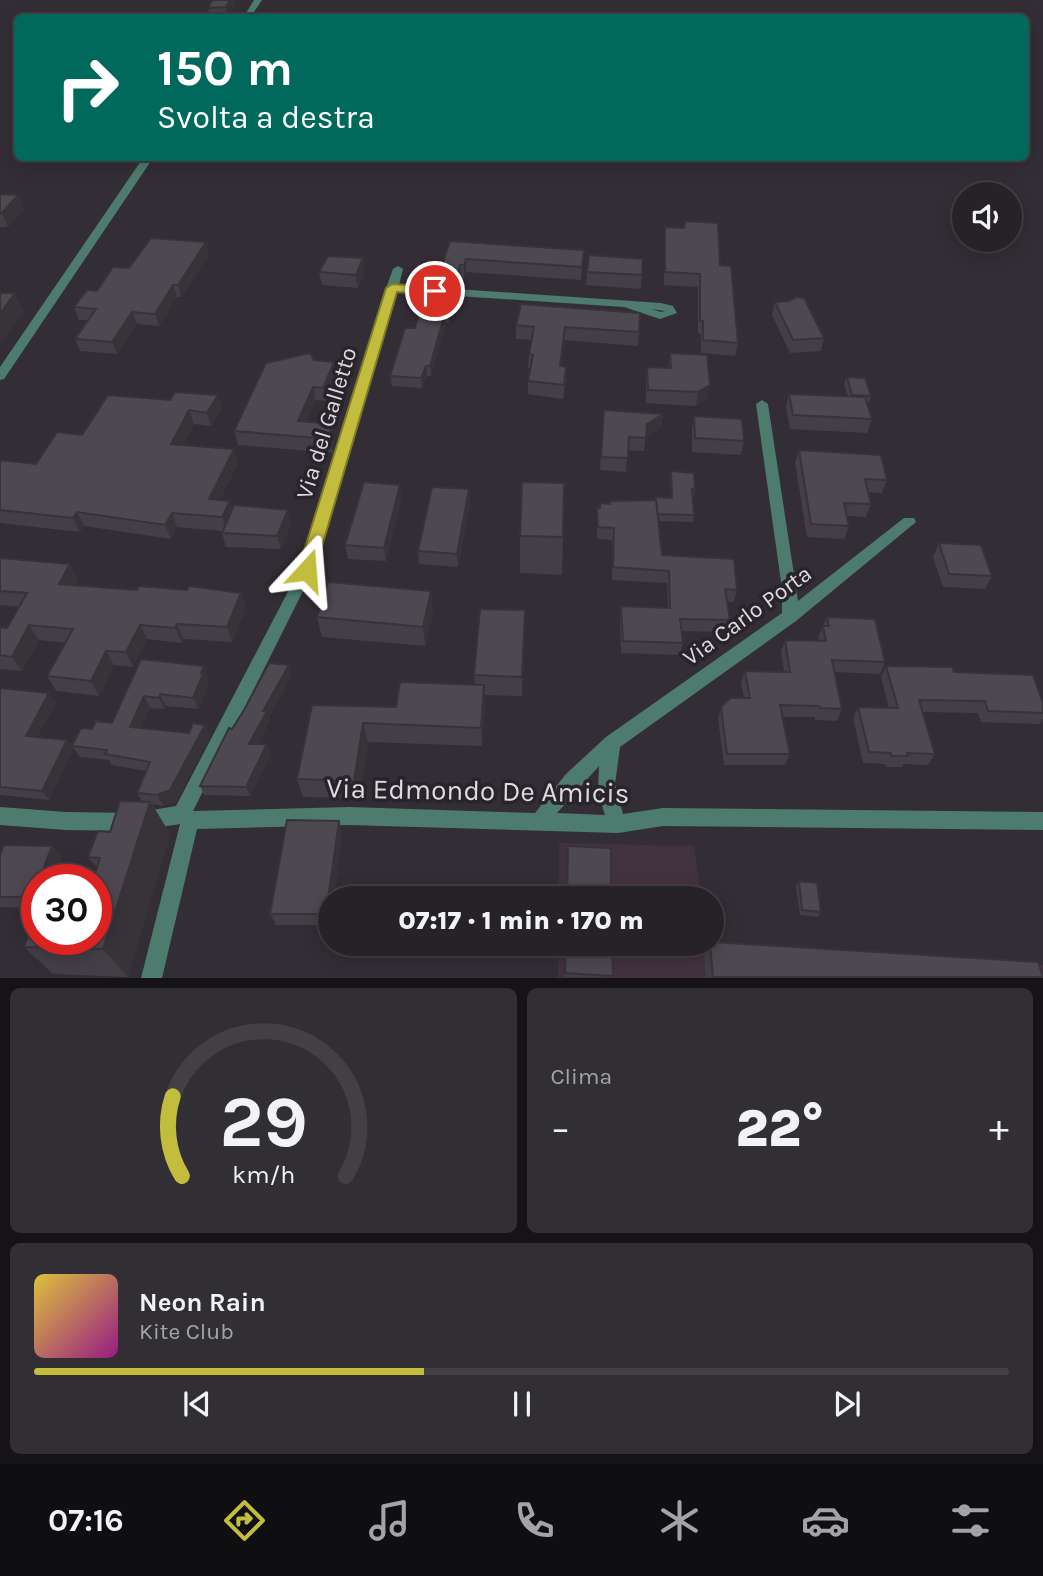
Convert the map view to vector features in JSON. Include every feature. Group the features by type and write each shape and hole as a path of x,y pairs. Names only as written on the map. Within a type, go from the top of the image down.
{"street":[{"path":"0,376 146,161"},
{"name":"Via del Galletto","path":"151,978 186,817 312,558 398,270"},
{"path":"392,288 627,304"},
{"path":"762,404 790,589 790,616"},
{"name":"Via Carlo Porta","path":"539,823 551,804 585,765 611,743 790,616 909,522"},
{"path":"611,743 604,778 608,800 618,824"},
{"name":"Via Edmondo De Amicis","path":"0,816 135,822 186,817 349,816 618,824 663,817 1043,821"}],"shaded area":[{"path":"559,843 694,846 699,886 559,886"},
{"path":"724,943 1043,965 1043,978 558,978 559,956 724,956"}],"building":[{"path":"212,0 230,0 226,7 208,8"},
{"path":"0,194 18,195 2,213 0,213"},
{"path":"685,221 718,223 720,265 731,266 738,343 703,340 700,274 665,272 665,227 684,228"},
{"path":"151,238 206,242 155,314 132,312 112,342 75,339 96,309 74,307 87,290 97,291 113,267 129,268"},
{"path":"450,241 584,250 582,267 466,259 464,265 460,265 458,273 440,272"},
{"path":"589,255 643,259 642,275 587,272"},
{"path":"328,256 363,258 356,275 319,272"},
{"path":"436,287 455,288 430,366 426,366 421,378 390,376 405,328 415,328 424,295 431,296"},
{"path":"0,293 15,293 0,314"},
{"path":"796,297 804,298 824,338 793,340 775,302 789,301"},
{"path":"521,304 640,313 639,332 565,327 560,366 566,367 564,385 528,381 534,327 516,325"},
{"path":"310,353 314,360 334,362 323,388 313,387 298,421 331,424 330,439 234,431 266,363"},
{"path":"670,353 707,355 710,385 698,392 648,390 647,367 671,368"},
{"path":"847,377 865,378 871,396 852,395"},
{"path":"175,392 218,395 207,413 189,410 171,444 234,449 209,499 230,501 222,517 172,513 165,525 77,512 73,518 0,510 0,460 36,464 57,432 82,435 108,395 170,400"},
{"path":"789,394 865,397 872,419 793,415"},
{"path":"604,410 663,414 647,424 646,438 629,437 628,458 601,457"},
{"path":"694,416 742,419 744,441 695,438"},
{"path":"799,450 881,455 887,480 865,479 871,504 844,503 849,526 811,524"},
{"path":"671,471 694,473 694,515 657,514 655,497 672,498"},
{"path":"364,482 400,485 384,548 345,545"},
{"path":"522,482 564,483 563,537 520,536"},
{"path":"432,487 469,489 457,554 418,551"},
{"path":"656,500 662,555 734,559 737,590 725,589 730,620 680,619 683,643 623,641 621,606 670,608 669,571 613,567 614,528 598,527 597,508 600,508 600,503"},
{"path":"234,505 288,510 277,536 222,533"},
{"path":"939,543 981,545 992,576 949,574"},
{"path":"0,558 70,564 59,584 137,590 139,586 187,590 189,586 241,593 227,627 177,624 175,628 140,625 126,652 106,651 91,681 47,676 73,629 29,625 12,657 0,655 0,627 7,628 27,593 0,591"},
{"path":"328,582 431,591 423,627 317,617"},
{"path":"480,609 525,610 522,677 474,675"},
{"path":"827,617 875,619 885,662 832,660 842,709 780,705 790,754 727,754 721,707 731,698 750,698 745,671 790,672 785,640 826,641 823,626 829,626"},
{"path":"141,659 204,666 193,698 160,694 159,698 144,696 130,727 189,733 193,723 205,725 170,790 157,795 137,793 150,762 105,754 107,750 72,746 81,728 92,729 96,721 112,723"},
{"path":"269,663 289,665 263,711 267,711 249,744 267,744 246,787 200,786 229,728 232,729 244,710"},
{"path":"886,666 952,667 954,672 1033,675 1043,703 1043,713 988,711 985,701 919,700 935,754 907,753 908,756 892,756 891,753 869,752 858,707 898,708"},
{"path":"400,682 484,685 481,728 363,723 354,781 297,779 312,705 396,707"},
{"path":"0,688 49,693 26,736 67,740 42,791 0,787"},
{"path":"120,801 150,802 112,921 112,864 98,864 100,858 88,857 98,831 110,832"},
{"path":"287,820 339,821 330,886 318,886 318,914 270,914"},
{"path":"4,845 52,846 45,864 21,864 21,897 0,897 0,855"},
{"path":"568,846 611,848 611,886 567,886"},
{"path":"799,881 817,883 821,912 802,910"},
{"path":"724,943 1038,962 1043,977 713,977 711,956 724,956"},
{"path":"566,956 612,956 613,976 565,973"}],"route":[{"path":"307,570 392,288 435,291"}]}
